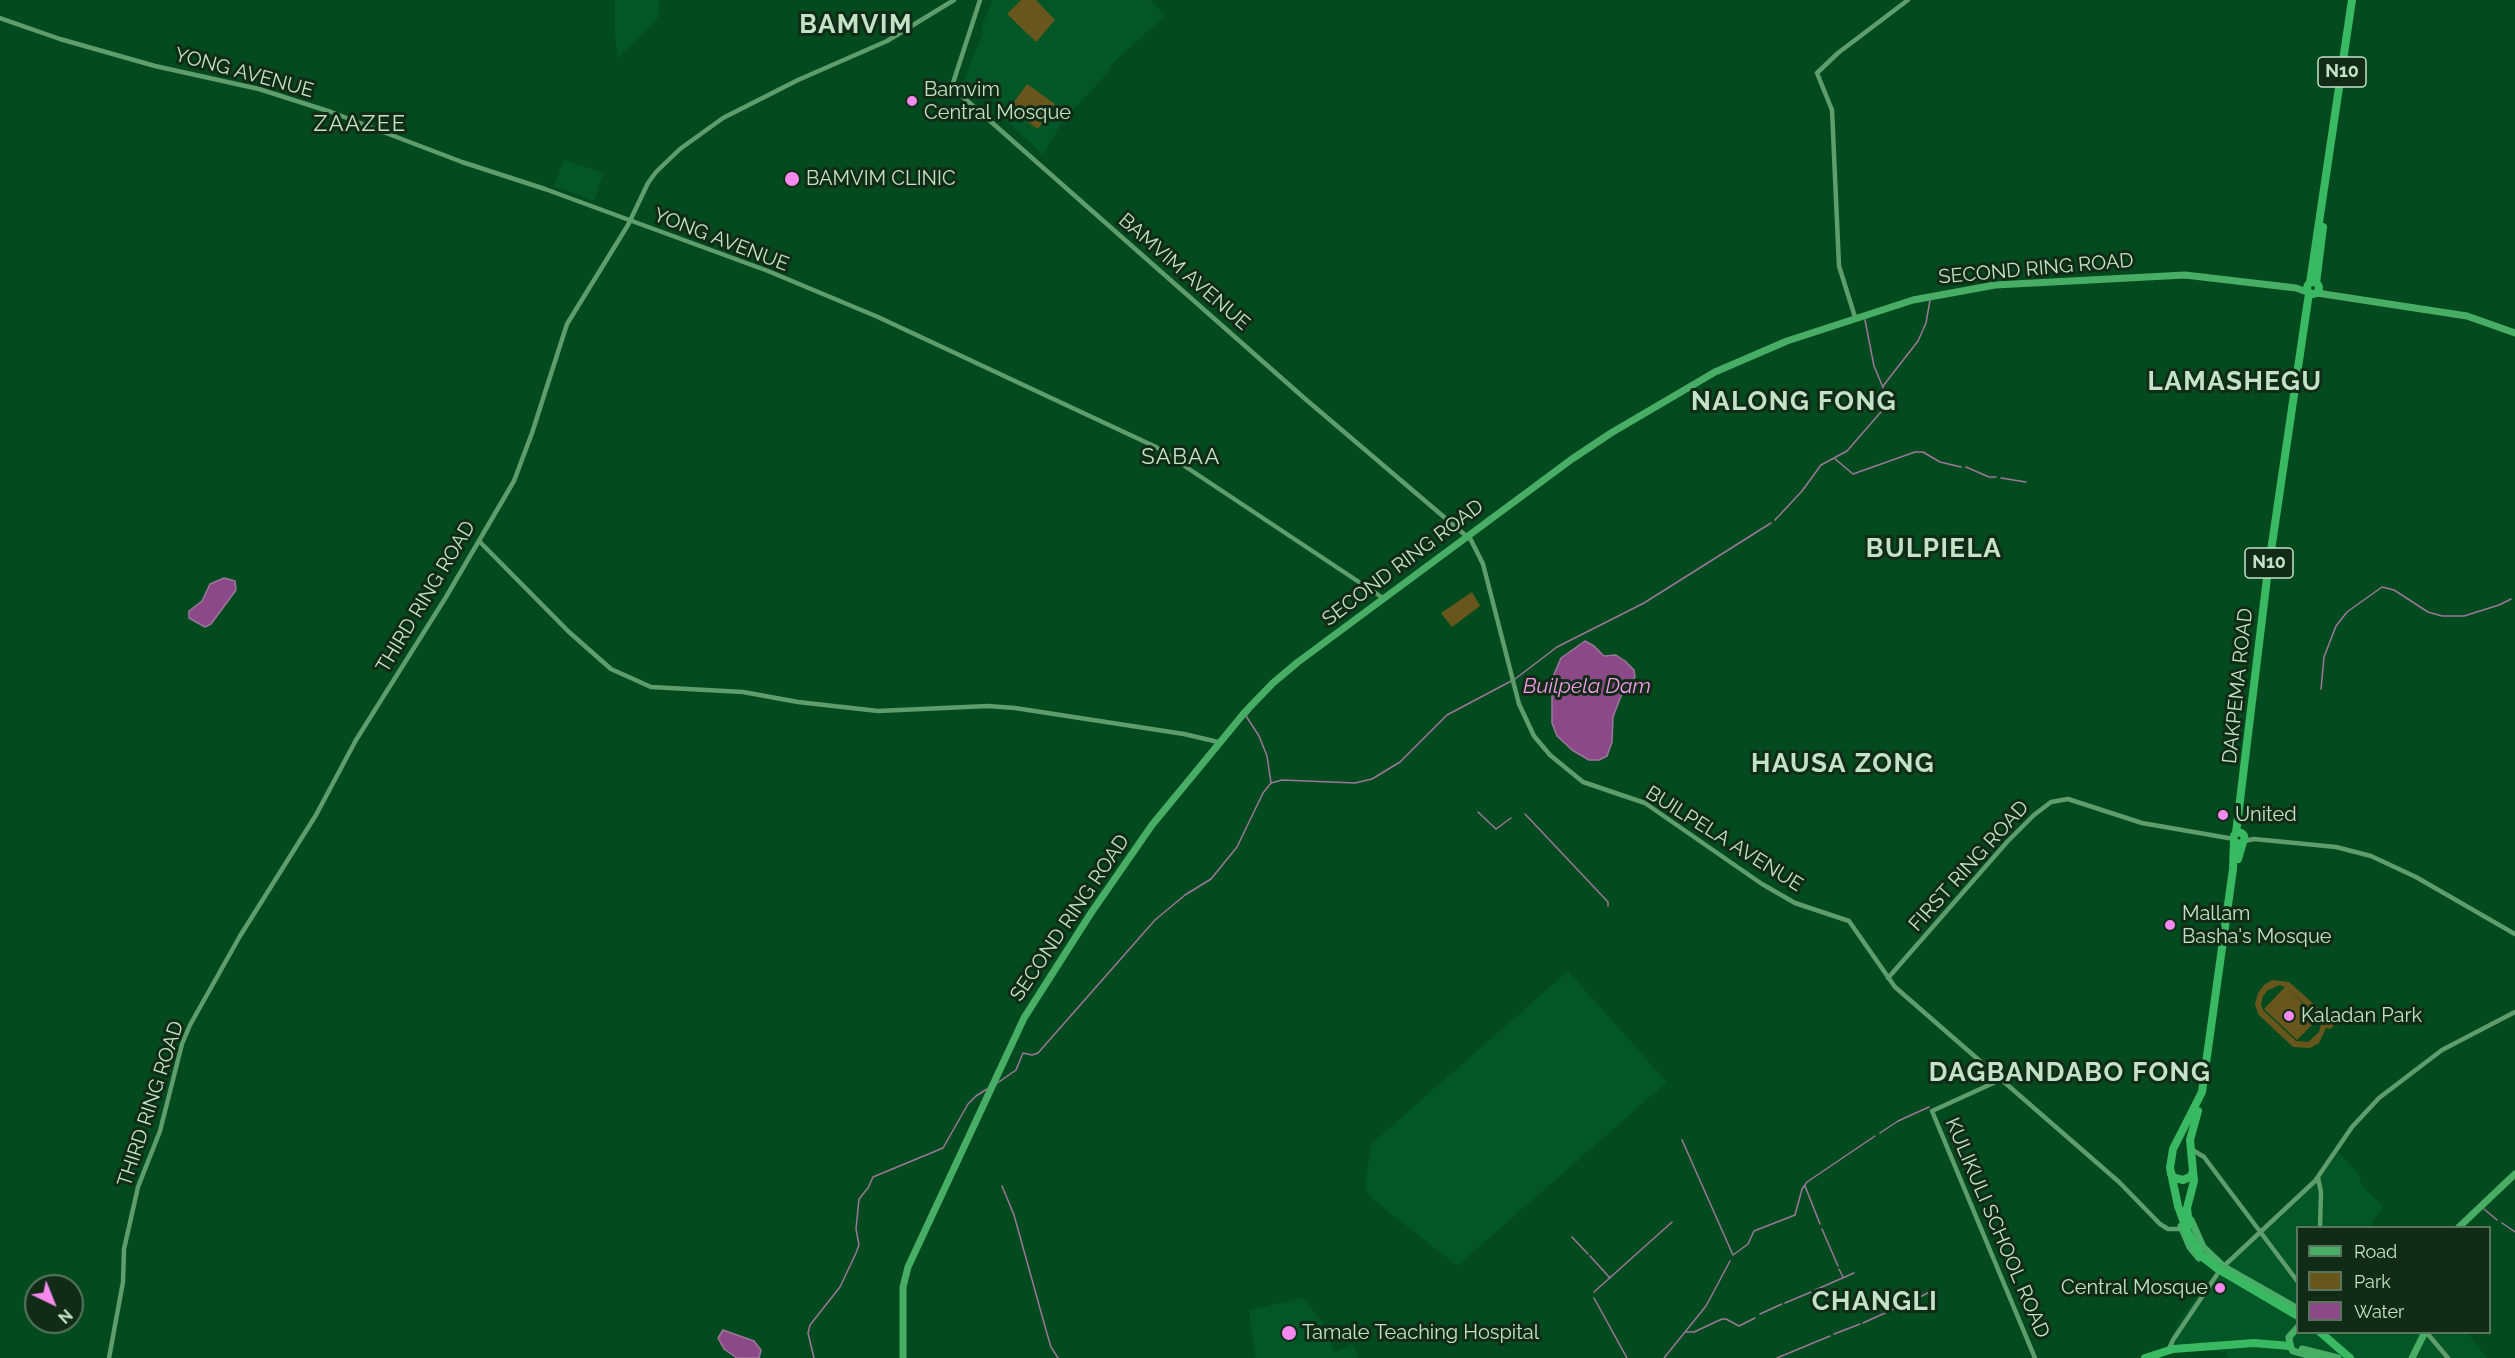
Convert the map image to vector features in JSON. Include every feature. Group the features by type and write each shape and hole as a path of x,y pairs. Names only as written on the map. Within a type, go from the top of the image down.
{"highway":[{"name":"N10","path":"2312,289 2352,0"},
{"name":"DAKPEMA ROAD","path":"2173,1149 2202,1092 2237,837 2242,822 2312,289"},
{"name":"DAKPEMA ROAD","path":"2191,1149 2191,1131 2206,1089 2237,837"},
{"path":"2173,1149 2183,1145 2191,1149"},
{"name":"N10","path":"2173,1149 2170,1159 2171,1173 2182,1207"},
{"name":"N10","path":"2182,1207 2194,1185 2191,1149"},
{"path":"2171,1173 2175,1178 2183,1180 2190,1177 2193,1172"},
{"path":"2182,1207 2196,1245 2209,1263 2296,1316"},
{"path":"2196,1245 2217,1264 2296,1309"},
{"path":"2317,1334 2343,1358"},
{"path":"2322,1334 2350,1358"},
{"path":"2145,1358 2170,1351 2254,1344 2288,1345"},
{"path":"2154,1358 2170,1351 2288,1345"}],"main road":[{"name":"SECOND RING ROAD","path":"903,1358 903,1287 908,1267 992,1086 1024,1018 1042,987 1152,825 1218,742 1280,676 1572,459 1680,391 1750,356 1855,317 1938,294 2017,284 2185,275 2312,289 2467,316 2515,333"},
{"path":"2459,1226 2515,1174"},
{"path":"2465,1226 2515,1179"},
{"path":"2182,1207 2178,1215 2182,1229 2196,1255 2296,1309"},
{"path":"2182,1207 2196,1237 2221,1269 2296,1316"},
{"path":"2288,1345 2296,1331"},
{"path":"2412,1358 2425,1334"},
{"path":"2288,1345 2318,1358"},
{"path":"2288,1345 2338,1358"}],"street":[{"name":"THIRD RING ROAD","path":"109,1358 123,1282 124,1249 138,1187 160,1131 182,1044 190,1025 240,936 316,815 371,715 479,541 519,470 567,324 629,221 640,196 656,172 680,149 708,128 766,95 887,41 954,0"},
{"name":"BAMVIM AVENUE","path":"980,0 953,83 958,94 1467,537"},
{"path":"1855,317 1839,266 1832,110 1817,73 1838,53 1908,0"},
{"name":"YONG AVENUE","path":"0,18 52,36 155,66 274,93 770,272 878,317 1156,447 1383,598"},
{"name":"BUILPELA AVENUE","path":"1467,537 1482,558 1512,681 1522,712 1534,736 1550,755 1575,777 1601,790 1645,803 1762,884 1795,903 1849,921 1888,978 2000,1080 2119,1182 2163,1227 2172,1230 2182,1229"},
{"path":"479,541 569,632 611,669 651,687 743,692 798,702 869,710 988,706 1015,708 1184,734 1218,742"},
{"name":"FIRST RING ROAD","path":"1888,978 2034,814 2051,802 2068,799 2104,813 2163,828 2336,847 2371,856 2416,877 2515,934"},
{"path":"2170,1351 2178,1333 2221,1269 2318,1178 2352,1127 2379,1098 2452,1044 2515,1012"},
{"name":"KULIKULI SCHOOL ROAD","path":"2000,1080 1932,1111 2035,1358"},
{"path":"2191,1149 2204,1157 2296,1279"},
{"path":"2318,1178 2321,1192 2320,1226"},
{"path":"2428,1334 2448,1358"}],"shaded area":[{"path":"615,0 660,0 658,18 618,58 615,35"},
{"path":"992,0 1150,0 1165,16 1111,65 1111,69 1062,122 1043,155 995,110 1001,103 979,92 974,98 962,85 983,31 982,26"},
{"path":"564,160 604,173 594,201 554,186"},
{"path":"1568,971 1667,1082 1457,1266 1370,1197 1365,1188 1371,1144"},
{"path":"2338,1152 2358,1173 2363,1187 2383,1206 2371,1226 2296,1226 2296,1334 2468,1334 2488,1358 2229,1358 2226,1352 2167,1347 2178,1323 2204,1286 2239,1250 2316,1182"},
{"name":"Tamale Teaching Hospital","path":"1303,1298 1322,1321 1334,1352 1354,1345 1358,1358 1255,1358 1249,1310"}],"green space":[{"path":"1021,0 1036,0 1055,20 1036,42 1007,14"},
{"path":"1027,84 1055,104 1038,129 1009,109"},
{"path":"1472,592 1480,606 1452,627 1441,613"},
{"path":"2272,980 2289,982 2335,1023 2331,1029 2326,1028 2319,1043 2310,1048 2293,1047 2258,1014 2255,1004 2258,993","holes":["2280,985 2285,987 2264,1009 2297,1040 2318,1019 2287,987 2319,1018 2321,1024 2319,1032 2308,1042 2296,1041 2263,1010 2261,1004 2268,990"]}],"water":[{"path":"224,578 235,581 236,590 211,624 205,627 189,618 189,611 202,601 210,584"},
{"name":"Builpela Dam","path":"1585,641 1604,656 1616,655 1625,661 1634,670 1635,677 1621,696 1613,717 1612,742 1607,756 1599,760 1589,760 1572,750 1557,736 1552,723 1552,679 1561,658"},
{"path":"723,1330 754,1341 761,1350 759,1358 737,1358 724,1349 718,1338"}],"waterway":[{"path":"1883,386 1918,341 1926,323 1930,300"},
{"path":"1775,520 1802,491 1821,465 1847,451 1887,405 1887,397 1874,366 1865,320"},
{"path":"1834,458 1853,474 1915,452 1923,452 1940,462 1961,467"},
{"path":"1966,467 1989,477 1996,477"},
{"path":"2001,478 2026,482"},
{"path":"996,1084 1016,1070 1023,1053 1032,1055 1038,1053 1155,920 1185,895 1211,879 1237,847 1263,793 1271,783 1282,780 1355,783 1372,779 1400,762 1447,715 1515,679 1557,647 1644,603 1771,523"},
{"path":"2321,689 2324,657 2336,626 2347,612 2382,587 2394,590 2428,612 2442,616 2464,616 2511,599"},
{"path":"1250,711 1246,716 1259,736 1267,756 1271,783"},
{"path":"1478,812 1496,829 1511,818"},
{"path":"1525,814 1608,902 1608,906"},
{"path":"814,1358 808,1333 810,1325 840,1287 856,1253 859,1245 856,1229 859,1199 873,1177 943,1148 968,1104 987,1089"},
{"path":"1880,1133 1898,1121 1929,1107"},
{"path":"1682,1140 1733,1255 1748,1244 1754,1231 1795,1215 1802,1189 1807,1182 1875,1136"},
{"path":"1002,1186 1014,1215 1051,1347 1058,1358"},
{"path":"1805,1186 1820,1224"},
{"path":"2484,1209 2497,1220"},
{"path":"1594,1292 1672,1222"},
{"path":"2502,1223 2515,1232"},
{"path":"1822,1229 1838,1266"},
{"path":"1572,1237 1588,1254"},
{"path":"1590,1256 1610,1278"},
{"path":"1664,1358 1706,1306 1730,1261"},
{"path":"1839,1269 1843,1277"},
{"path":"1815,1290 1854,1273"},
{"path":"1920,1297 1933,1290"},
{"path":"1785,1303 1811,1292"},
{"path":"1594,1298 1627,1358"},
{"path":"1863,1323 1918,1298"},
{"path":"1760,1314 1782,1304"},
{"path":"1686,1332 1694,1332 1722,1319 1739,1326 1755,1318"},
{"path":"1834,1334 1860,1324"},
{"path":"1777,1358 1830,1336"}],"place":[{"name":"Bamvim Central Mosque","path":"912,101"},
{"name":"BAMVIM CLINIC","path":"792,179"},
{"name":"United","path":"2223,815"},
{"name":"Mallam Basha's Mosque","path":"2170,925"},
{"name":"Kaladan Park","path":"2289,1016"},
{"name":"Central Mosque","path":"2220,1288"},
{"name":"Tamale Teaching Hospital","path":"1289,1333"}],"district":[{"name":"BAMVIM","path":"856,25"},
{"name":"ZAAZEE","path":"360,124"},
{"name":"LAMASHEGU","path":"2235,382"},
{"name":"NALONG FONG","path":"1794,402"},
{"name":"SABAA","path":"1181,457"},
{"name":"BULPIELA","path":"1934,549"},
{"name":"HAUSA ZONG","path":"1843,764"},
{"name":"DAGBANDABO FONG","path":"2070,1073"},
{"name":"CHANGLI","path":"1875,1302"}]}
